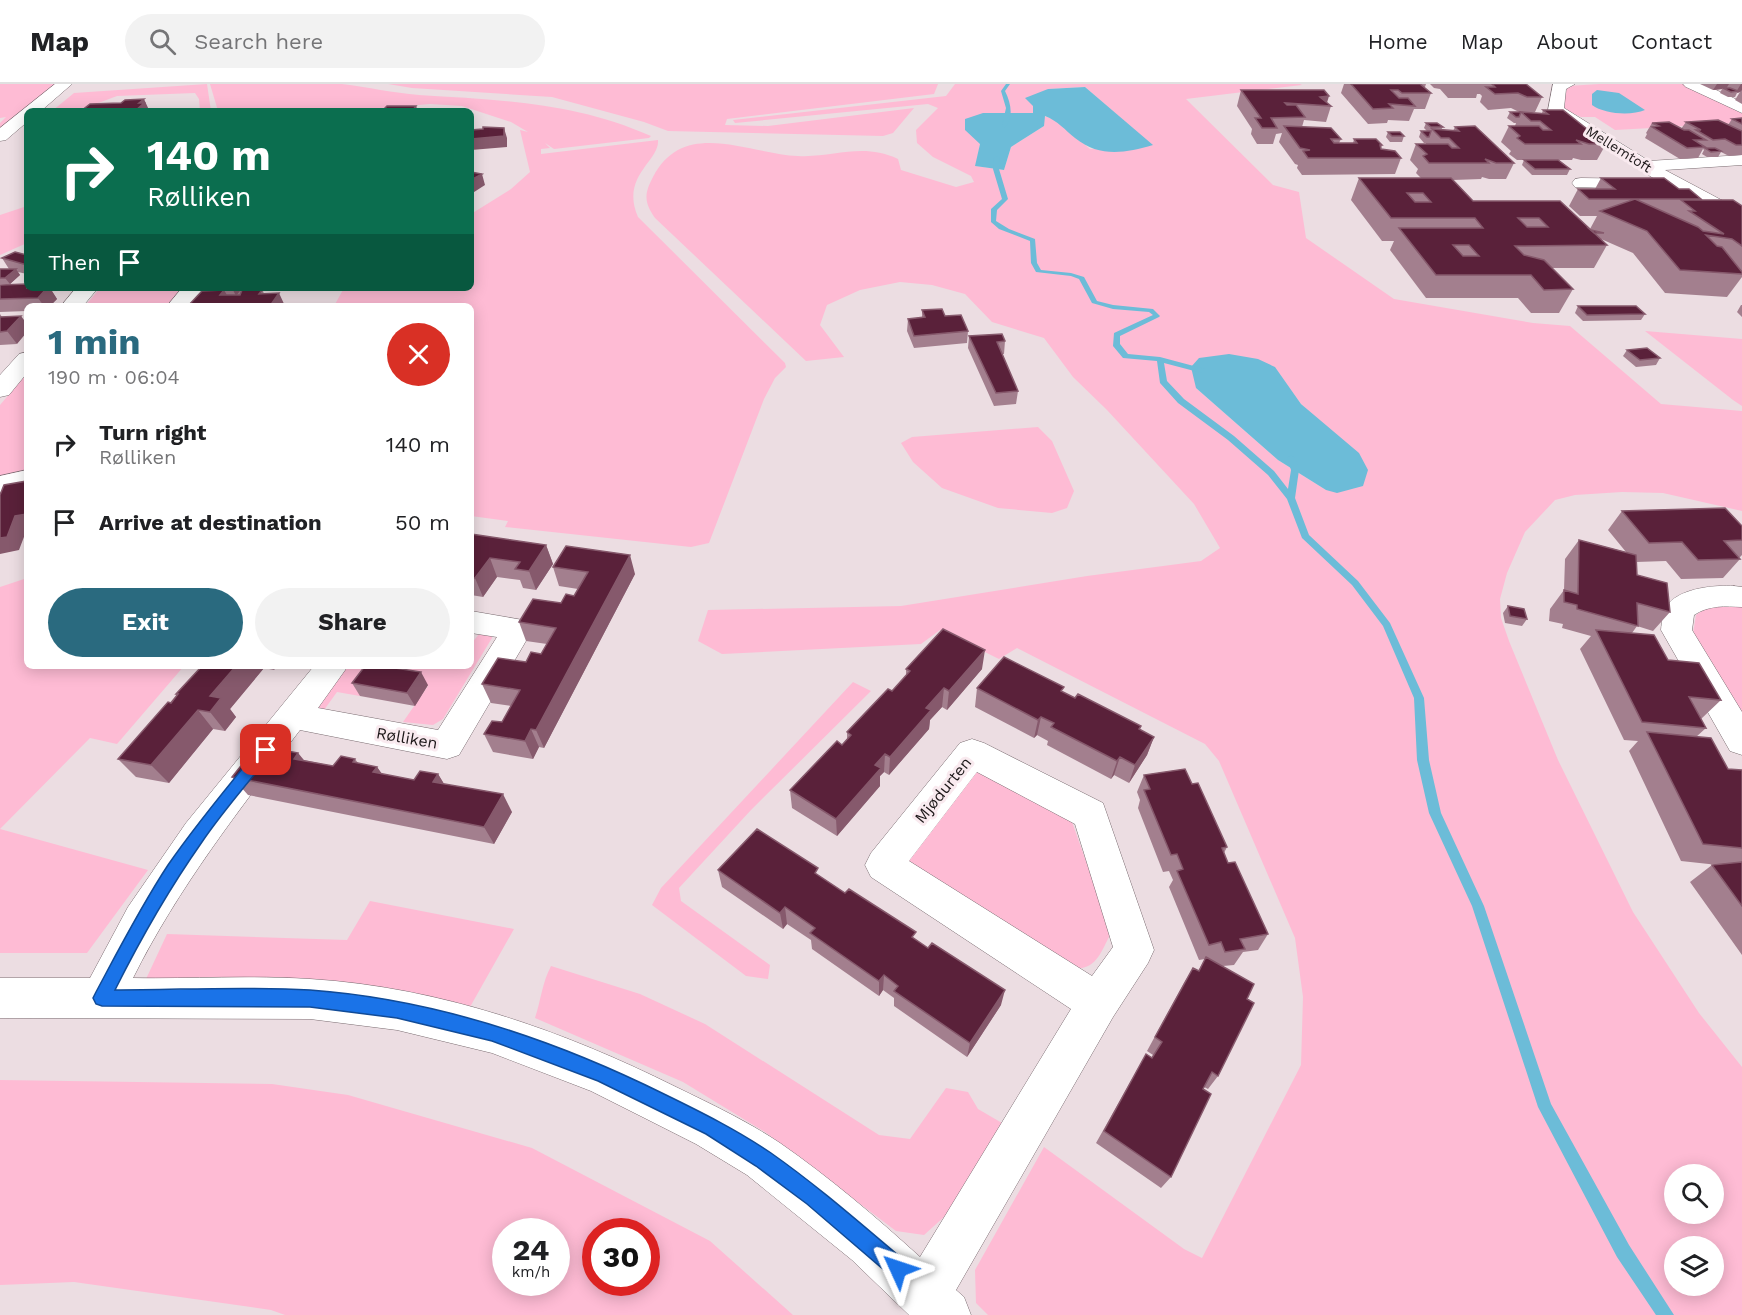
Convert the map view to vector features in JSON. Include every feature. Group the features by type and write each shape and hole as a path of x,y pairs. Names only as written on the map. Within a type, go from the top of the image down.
{"street":[{"path":"35,108 64,84"},
{"path":"1691,84 1742,108"},
{"name":"Mellemtoft","path":"1565,85 1559,86 1556,110 1675,184 1742,218"},
{"path":"0,136 24,116"},
{"path":"1646,166 1742,160"},
{"name":"Mellemtoft","path":"1581,183 1675,184"},
{"path":"74,303 84,291"},
{"path":"180,303 190,291"},
{"path":"0,390 24,362"},
{"path":"0,484 24,479"},
{"path":"1742,597 1722,595 1692,601 1680,610 1676,630 1742,741"},
{"name":"Rølliken","path":"293,716 447,745 518,629 474,622"},
{"path":"102,998 142,920 173,871 199,834 330,669"},
{"name":"Mjødurten","path":"936,1305 1098,1003 1134,950 1090,814 972,753 884,865 1098,1003"},
{"path":"0,998 310,999 397,1010 492,1032 602,1073 712,1128 763,1160 814,1197 936,1305"}],"shaded area":[{"path":"0,84 56,84 0,129 0,123 6,117 0,118"},
{"path":"207,84 211,108 200,108 199,99 195,93 117,96 85,108 56,108 74,93"},
{"path":"210,84 342,84 409,94 508,101 565,109 594,116 651,136 554,149 545,143 550,148 541,149 541,154 658,140 657,148 637,180 634,191 634,203 638,217 785,363 786,367 775,378 764,399 709,543 691,547 505,527 508,521 474,516 474,303 336,303 342,291 474,291 474,212 511,189 530,172 520,130 528,132 511,122 474,108 462,106 430,104 384,108 217,108"},
{"path":"388,84 938,84 934,94 727,119 725,125 768,126 914,108 893,133 883,136 668,131 644,122 552,97 412,88"},
{"path":"955,84 1300,84 1302,85 1186,99 1273,185 1299,192 1306,238 1394,299 1533,323 1570,326 1661,404 1742,411 1742,511 1663,493 1622,492 1575,495 1555,500 1525,532 1507,573 1500,599 1501,618 1509,641 1558,760 1633,912 1699,1013 1742,1067 1742,1315 988,1315 976,1303 975,1270 1044,1147 1184,1249 1202,1258 1301,1065 1303,997 1295,938 1219,761 1205,744 1017,648 999,659 940,630 921,644 722,654 698,641 708,610 901,606 1087,576 1201,561 1220,548 1194,504 1107,410 1073,377 1044,338 992,322 965,294 932,285 900,282 860,290 827,305 820,325 844,357 806,361 655,218 649,207 648,188 666,159 682,148 699,143 718,143 798,156 872,152 898,159 901,170 956,187 974,182 971,176 933,157 917,143 916,130 938,108 928,104 735,123 733,120 946,96","holes":["1085,87 1152,145 1090,149 1056,120 1044,116 1044,126 1011,147 1004,170 976,166 980,144 1004,113 1033,113 1033,106 1048,89","1275,368 1301,404 1323,425 1326,490 1278,460 1196,388"]},
{"path":"1683,84 1742,113 1742,123 1615,130 1595,117 1581,117 1561,108 1568,86"},
{"path":"24,207 24,244 0,255 0,215"},
{"path":"98,291 179,291 170,303 88,303"},
{"path":"1645,331 1742,339 1742,406 1733,400"},
{"path":"24,377 24,473 0,479 0,405"},
{"path":"1038,427 1052,441 1074,491 1067,508 1052,513 998,508 942,488 913,462 901,443 912,437"},
{"path":"24,579 24,669 181,669 117,744 90,738 0,829 0,587"},
{"path":"1742,604 1742,715 1693,634 1696,615 1710,605"},
{"path":"484,628 491,630 492,638 474,668 474,640"},
{"path":"339,669 473,669 443,719 433,725 403,722 428,686 375,676 360,696 337,692 324,710 319,709 315,700"},
{"path":"853,682 871,691 751,810 679,888 681,901 770,965 768,979 746,976 652,905 661,888"},
{"path":"973,772 985,772 1072,822 1107,920 1110,935 1098,958 1089,966 1076,968 909,862 908,852"},
{"path":"0,829 148,870 87,953 0,953"},
{"path":"370,901 514,929 470,1007 146,979 167,934 347,940"},
{"path":"551,966 640,994 705,1024 879,1135 910,1139 946,1088 968,1092 978,1109 1002,1123 954,1208 924,1235 896,1231 765,1132 683,1082 535,1018"},
{"path":"0,1080 272,1084 348,1095 532,1148 710,1241 793,1315 285,1315 271,1310 74,1282 0,1285"}],"water":[{"path":"1085,87 1153,145 1123,152 1094,149 1045,116 1044,126 1011,147 1004,170 975,166 980,144 965,130 965,119 983,113 1033,113 1033,106 1025,98 1048,89"},
{"path":"1597,90 1619,93 1645,110 1618,113 1597,108 1592,105 1592,94"},
{"path":"1229,354 1258,359 1275,367 1301,404 1359,453 1368,470 1363,486 1337,493 1326,490 1278,460 1196,388 1191,367 1199,358"}],"building":[{"path":"1351,84 1420,84 1431,93 1402,93 1398,90 1391,90 1399,98 1408,98 1415,106 1389,104 1393,108 1373,109"},
{"path":"1492,84 1526,84 1542,97 1527,97 1518,93 1495,94 1486,87 1495,87"},
{"path":"1723,88 1730,88 1738,91 1731,92"},
{"path":"1241,90 1324,90 1329,96 1320,97 1331,106 1285,103 1296,105 1305,117 1271,118 1277,128 1262,128 1255,118 1261,118"},
{"path":"144,99 139,103 144,103 138,108 85,108 90,104 121,103 125,100"},
{"path":"387,106 416,106 414,108 385,108"},
{"path":"1543,110 1563,110 1606,144 1589,144 1576,140 1581,144 1525,144 1517,138 1520,136 1509,126 1539,126 1543,130 1551,130 1540,121 1531,121 1521,112 1548,114"},
{"path":"1510,112 1521,112 1519,117 1516,117"},
{"path":"1742,118 1742,124 1732,119"},
{"path":"1718,120 1742,131 1742,145 1736,145 1725,139 1713,140 1686,122"},
{"path":"1669,122 1706,140 1694,140 1705,147 1687,148 1652,127 1659,126 1652,123"},
{"path":"1426,123 1437,123 1443,127 1431,127"},
{"path":"1284,126 1331,128 1341,139 1331,139 1334,143 1357,143 1354,139 1376,139 1382,145 1380,145 1381,149 1395,151 1401,158 1308,158 1303,151 1310,150 1300,148"},
{"path":"1475,126 1514,163 1496,163 1485,159 1489,163 1429,163 1423,156 1427,154 1416,144 1448,144 1452,148 1459,148 1449,138 1441,138 1432,129 1459,131 1455,127"},
{"path":"483,127 504,128 504,136 474,139 474,130 483,129"},
{"path":"1421,131 1431,131 1429,137 1427,137"},
{"path":"1388,132 1400,132 1404,136 1392,136"},
{"path":"1705,148 1715,148 1721,151 1711,152"},
{"path":"1524,160 1558,160 1570,169 1535,169"},
{"path":"474,173 482,174 474,178"},
{"path":"1359,178 1451,178 1473,201 1560,201 1607,245 1515,246 1524,255 1544,260 1573,289 1544,290 1531,275 1436,275 1399,228 1483,228 1475,218 1391,218","holes":["1407,193 1423,193 1431,202 1415,202","1518,218 1539,218 1548,227 1527,227","1453,245 1469,245 1479,256 1463,256"]},
{"path":"1601,178 1664,178 1679,189 1689,189 1701,199 1589,199 1578,189 1615,189"},
{"path":"1635,199 1703,231 1724,234 1689,211 1695,211 1681,200 1733,200 1742,206 1742,246 1732,239 1706,235 1717,246 1722,247 1742,274 1680,270 1647,231 1600,211"},
{"path":"15,252 24,254 24,264 2,258"},
{"path":"0,269 16,269 5,278 0,278"},
{"path":"24,284 24,291 44,291 38,298 0,299 0,285"},
{"path":"202,291 223,291 220,295 240,295 242,291 261,291 259,294 279,293 272,303 191,303"},
{"path":"1578,306 1636,306 1645,314 1587,315"},
{"path":"942,309 945,316 961,315 968,331 914,336 908,319 925,317 922,310"},
{"path":"21,316 7,331 0,332 0,317"},
{"path":"1002,334 1005,341 997,342 1018,391 996,393 969,336"},
{"path":"1647,348 1660,358 1640,360 1627,350"},
{"path":"24,482 24,514 15,516 7,537 0,538 0,495 4,485"},
{"path":"1725,508 1742,526 1742,540 1724,541 1740,559 1698,560 1682,542 1649,543 1622,511"},
{"path":"474,534 546,545 529,571 515,569 520,562 490,558 475,578"},
{"path":"1579,540 1636,555 1637,575 1667,583 1670,612 1637,603 1638,626 1577,609 1577,605 1564,602 1564,590 1578,594"},
{"path":"566,546 630,555 536,730 531,729 525,741 484,734 492,721 502,722 520,690 482,684 498,658 526,662 531,652 541,654 556,628 519,622 533,599 561,603 566,594 574,596 588,572 553,567"},
{"path":"1508,606 1524,609 1527,619 1510,616"},
{"path":"943,629 985,650 949,691 944,688 926,708 931,710 890,757 885,754 875,765 881,768 836,819 790,790 837,741 842,745 851,735 847,732 888,689 892,691 910,671 906,669"},
{"path":"1596,630 1654,635 1668,660 1699,663 1721,700 1689,697 1706,728 1642,722"},
{"path":"1004,657 1064,687 1061,691 1075,698 1078,694 1141,726 1139,729 1154,737 1135,765 1120,757 1117,761 1051,727 1054,723 1041,717 1038,720 977,688"},
{"path":"199,669 233,669 210,696 221,698 210,712 198,710 151,765 118,759 168,702 171,703 178,694 176,694"},
{"path":"363,669 402,669 421,672 407,693 352,683"},
{"path":"1647,732 1711,738 1728,769 1742,770 1742,848 1703,844"},
{"path":"260,742 274,745 272,748 298,753 294,759 333,766 341,756 355,759 353,762 377,767 373,772 414,780 420,771 438,774 433,782 503,794 484,827 232,777"},
{"path":"1185,769 1192,784 1198,783 1227,847 1222,848 1228,863 1235,862 1268,934 1240,939 1245,949 1225,952 1221,942 1209,945 1177,871 1183,869 1177,854 1171,855 1144,790 1150,789 1144,775"},
{"path":"757,829 818,868 815,873 845,893 849,889 916,932 912,937 928,948 932,943 1005,990 970,1043 894,991 898,986 884,975 879,981 810,933 815,928 785,907 780,913 718,870"},
{"path":"1742,862 1742,906 1712,865"},
{"path":"1206,957 1254,984 1247,999 1254,1003 1218,1076 1212,1072 1203,1089 1211,1094 1171,1177 1104,1131 1146,1054 1152,1058 1162,1042 1155,1037 1193,968 1199,971"}],"waterway":[{"path":"1005,126 1008,108 1003,91 1008,84"},
{"path":"997,158 996,169 1005,199 994,209 993,221 1001,228 1033,240 1034,263 1038,271 1082,278 1094,302 1113,307 1151,310 1157,316 1117,335 1116,344 1126,356 1160,359"},
{"path":"1160,359 1202,371"},
{"path":"1160,359 1163,381 1181,401 1231,438 1271,473 1291,498"},
{"path":"1291,458 1295,470 1291,498"},
{"path":"1291,498 1305,536 1355,583 1387,625 1419,698 1423,760 1435,813 1478,906 1545,1107 1623,1251 1666,1315"}],"route":[{"path":"266,750 199,834 173,871 142,920 102,998 310,999 397,1010 492,1032 602,1073 712,1128 763,1160 814,1197 898,1269"}]}
